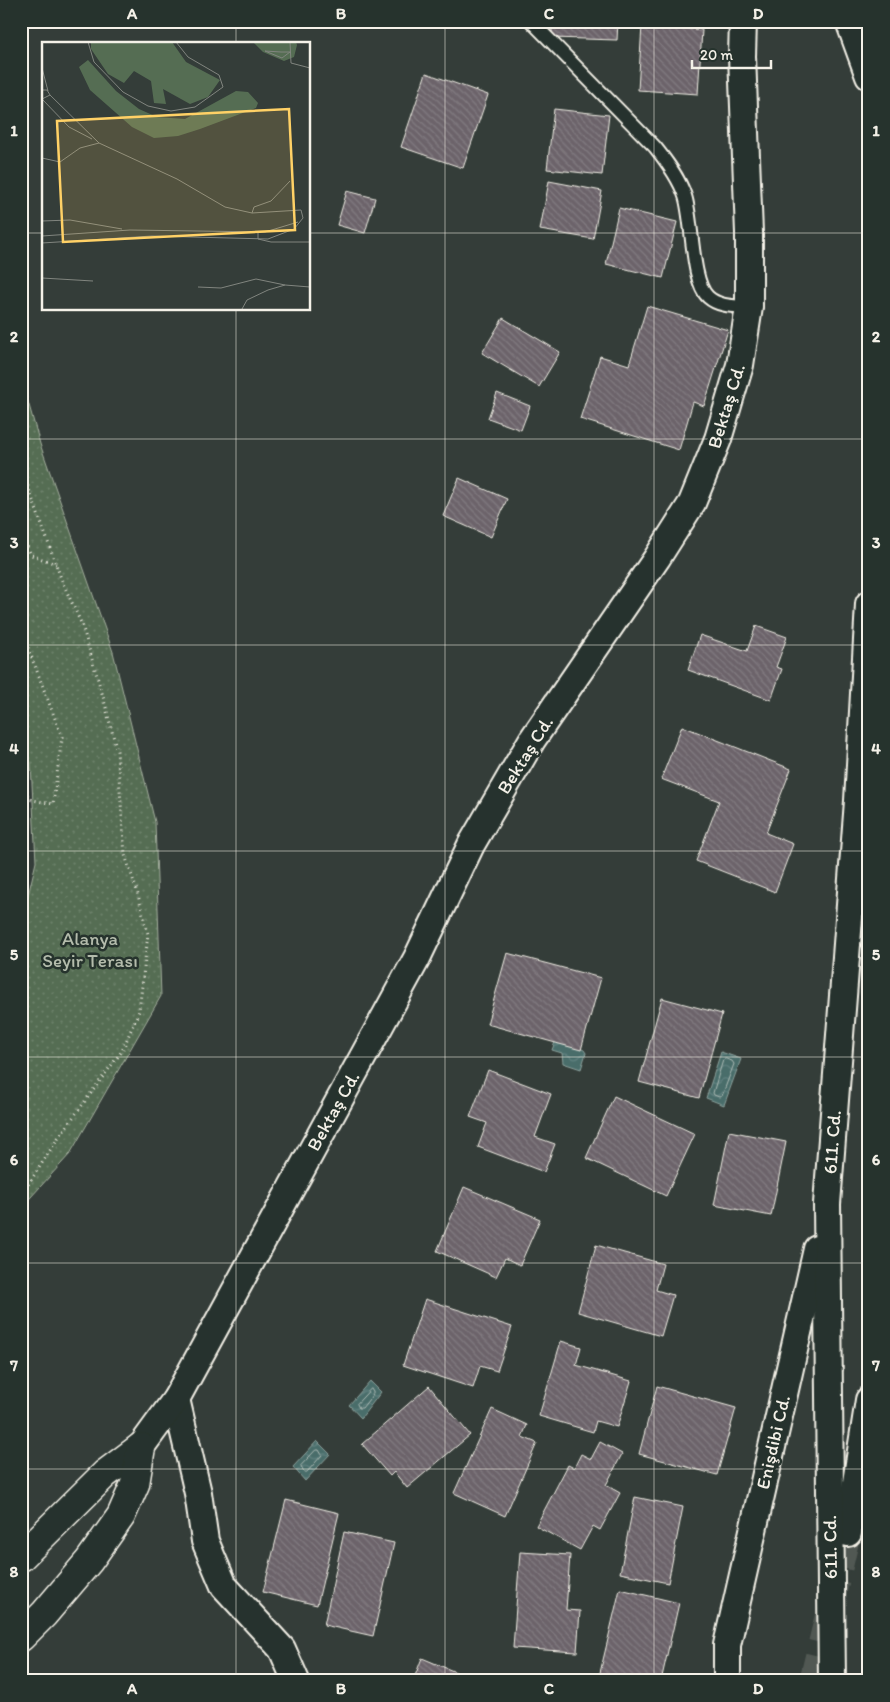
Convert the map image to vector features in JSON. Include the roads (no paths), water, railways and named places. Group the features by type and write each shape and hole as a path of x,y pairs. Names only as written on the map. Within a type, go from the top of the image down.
{"street":[{"name":"Bektaş Cd.","path":"141,1447 176,1400 417,958 471,845 532,740 657,558 692,503 718,439 740,365 749,307 749,233 742,56 743,21"},
{"path":"849,21 869,76"},
{"name":"611. Cd.","path":"832,1681 827,1204 858,801 869,604"},
{"name":"Enişdibi Cd.","path":"726,1681 728,1645 827,1204"},
{"path":"176,1400 198,1493 208,1550 224,1586 282,1649 296,1681"},
{"path":"848,1533 869,1400"},
{"path":"21,1557 105,1474 141,1447"},
{"path":"21,1637 44,1614 89,1561 120,1516 135,1484 141,1447"}],"lane":[{"path":"531,21 648,140 669,164 679,182 688,208 698,276 702,290 714,302 749,307"}],"water":[{"path":"557,1037 584,1050 586,1053 581,1069 563,1063 562,1053 552,1050"},
{"path":"721,1052 741,1059 724,1105 706,1098"},
{"path":"370,1381 381,1392 361,1418 349,1405"},
{"path":"317,1441 330,1454 305,1481 293,1467"}],"tunnel":[{"path":"812,1681 848,1533"}],"park label":[{"name":"Alanya Seyir Terası","path":"90,949"}]}
